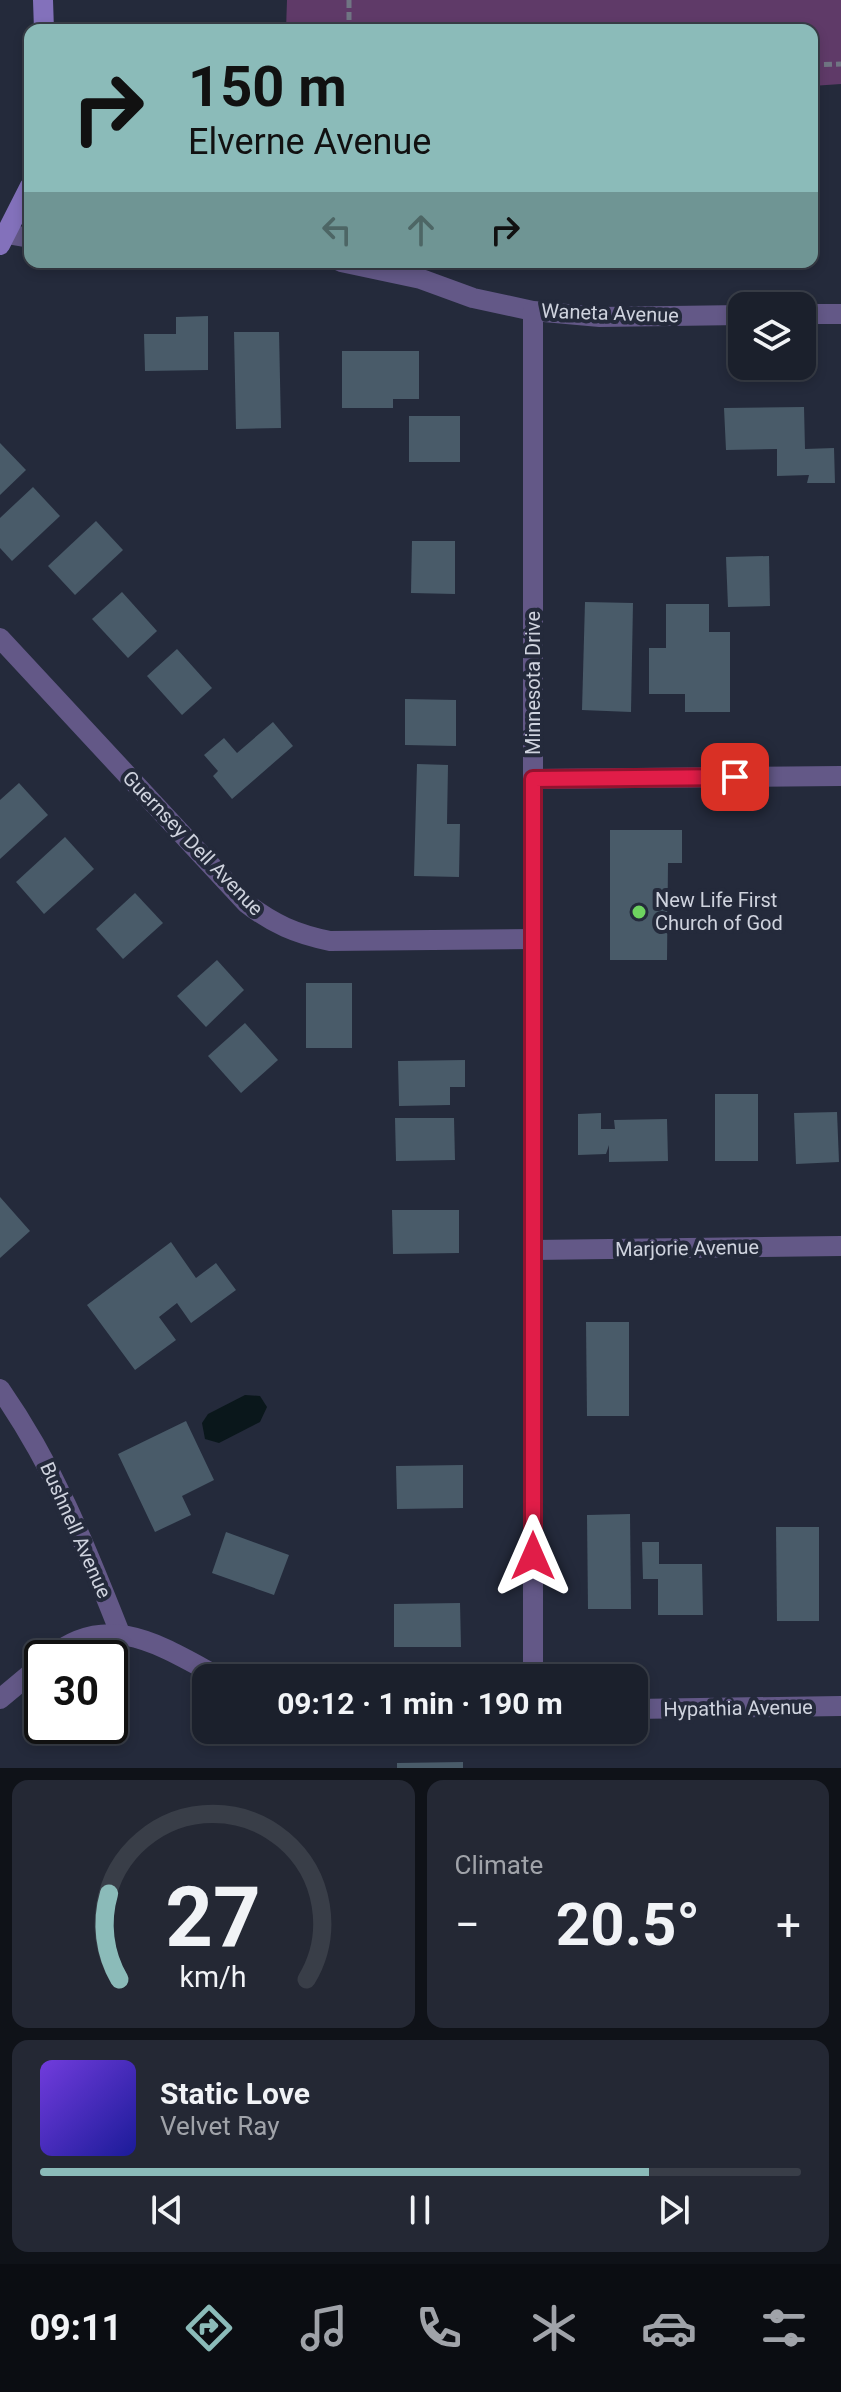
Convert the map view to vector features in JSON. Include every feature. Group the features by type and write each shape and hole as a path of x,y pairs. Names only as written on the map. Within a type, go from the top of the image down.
{"street":[{"path":"43,0 44,24"},
{"path":"4,240 24,198"},
{"path":"4,240 24,238"},
{"name":"Waneta Avenue","path":"369,268 421,279 473,298 533,311 600,317 728,315"},
{"name":"Minnesota Drive","path":"533,311 533,1664"},
{"path":"816,314 841,314"},
{"name":"Guernsey Dell Avenue","path":"0,638 246,903 273,924 300,935 330,941 533,939"},
{"path":"533,779 841,776"},
{"name":"Marjorie Avenue","path":"533,1250 841,1246"},
{"name":"Bushnell Avenue","path":"0,1389 36,1441 72,1510 120,1633"},
{"path":"80,1640 120,1633 145,1638 194,1664"},
{"path":"0,1699 24,1679"},
{"name":"Hypathia Avenue","path":"648,1709 841,1706"}],"path":[{"path":"349,0 349,24"},
{"path":"818,65 841,64"}],"shaded area":[{"path":"287,0 841,0 841,84 818,86 818,24 286,24"},
{"path":"245,1395 260,1396 267,1407 260,1422 219,1443 205,1439 202,1423 208,1414"}],"building":[{"path":"208,316 208,370 145,371 144,334 176,334 176,317"},
{"path":"234,332 279,332 281,428 236,429"},
{"path":"342,351 419,351 419,399 393,399 393,408 342,408"},
{"path":"804,407 805,449 834,448 835,483 807,483 809,475 777,476 777,449 726,450 724,408"},
{"path":"409,416 460,416 460,462 409,462"},
{"path":"0,443 26,470 0,495"},
{"path":"33,487 60,516 12,561 0,548 0,518"},
{"path":"96,521 123,550 75,595 48,566"},
{"path":"412,541 455,541 455,594 411,593"},
{"path":"769,556 770,606 728,607 726,557"},
{"path":"122,592 157,631 128,658 92,619"},
{"path":"585,602 633,603 631,712 582,710"},
{"path":"666,604 709,604 709,632 730,632 730,712 685,712 685,694 649,694 649,648 666,648"},
{"path":"177,649 212,688 182,715 147,676"},
{"path":"405,699 456,700 456,746 405,745"},
{"path":"273,722 293,746 232,799 213,776 218,771 204,755 224,738 237,753"},
{"path":"417,764 448,765 447,824 460,824 459,877 414,876"},
{"path":"19,783 48,815 0,859 0,800"},
{"name":"New Life First Church of God","path":"610,830 682,830 682,863 668,863 667,960 610,960"},
{"path":"65,837 94,869 44,914 16,882"},
{"path":"135,893 163,923 123,959 96,929"},
{"path":"217,960 244,990 206,1027 177,996"},
{"path":"306,983 352,983 352,1048 306,1048"},
{"path":"245,1023 278,1060 241,1093 208,1056"},
{"path":"465,1060 465,1087 450,1087 450,1105 399,1106 398,1061"},
{"path":"715,1094 758,1094 758,1161 715,1161"},
{"path":"837,1112 839,1162 796,1164 794,1113"},
{"path":"601,1113 601,1129 615,1129 614,1120 667,1119 668,1161 609,1162 609,1145 606,1154 578,1155 578,1114"},
{"path":"395,1118 454,1118 455,1160 396,1161"},
{"path":"0,1197 30,1231 0,1258"},
{"path":"392,1210 459,1210 459,1253 393,1254"},
{"path":"171,1242 196,1278 216,1263 236,1290 191,1323 177,1303 159,1317 176,1340 135,1370 87,1305"},
{"path":"586,1322 629,1322 629,1416 587,1416"},
{"path":"186,1421 214,1480 182,1496 191,1515 155,1532 118,1454"},
{"path":"463,1465 463,1508 397,1509 396,1466"},
{"path":"630,1514 631,1609 588,1609 587,1515"},
{"path":"776,1527 819,1527 819,1621 777,1621"},
{"path":"226,1532 289,1555 274,1595 212,1573"},
{"path":"642,1542 659,1542 659,1564 702,1564 703,1615 658,1615 658,1579 643,1579"},
{"path":"460,1603 461,1647 394,1647 394,1604"},
{"path":"463,1762 463,1768 397,1768 397,1763"}],"place":[{"name":"New Life First Church of God","path":"639,912"}],"route":[{"path":"533,1556 533,779 735,777"}]}
